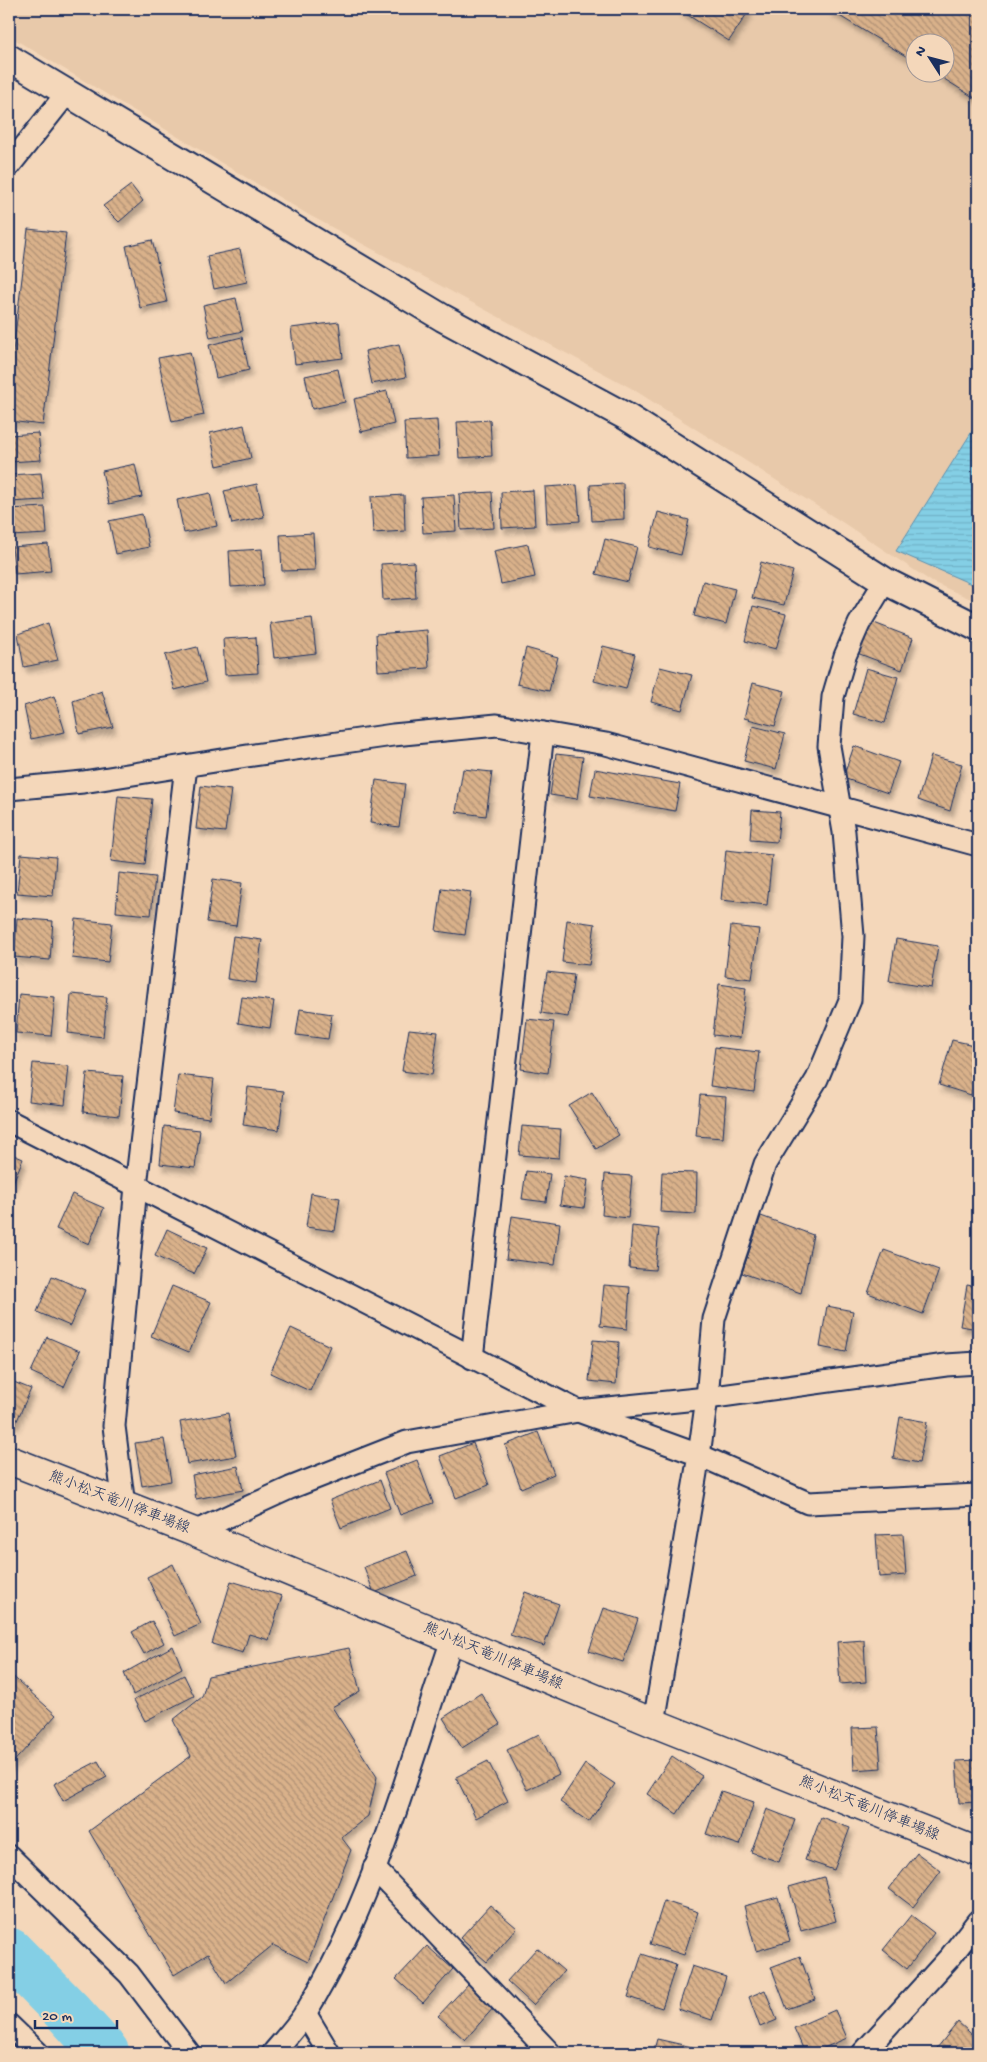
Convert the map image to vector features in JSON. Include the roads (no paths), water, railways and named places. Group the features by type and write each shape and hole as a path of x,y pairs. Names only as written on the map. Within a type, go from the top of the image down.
{"main road":[{"name":"熊小松天竜川停車場線","path":"9,1460 194,1532 654,1724 978,1852"}],"street":[{"path":"9,58 127,131 443,318 627,417 885,582 978,628"},
{"path":"9,166 67,93"},
{"path":"654,1724 699,1455 707,1398 714,1318 765,1164 817,1079 850,1000 853,936 844,832 829,746 833,697 845,656 859,624 885,582"},
{"path":"9,789 84,782 394,735 498,726 606,744 978,845"},
{"path":"472,1358 543,734"},
{"path":"124,1506 114,1426 136,1186 186,766"},
{"path":"9,1121 578,1411 699,1455 808,1503 978,1495"},
{"path":"194,1532 290,1488 407,1442 578,1411 707,1398 946,1365 978,1363"},
{"path":"273,2053 305,2013 343,1946 397,1811 452,1640"},
{"path":"9,1856 129,1974 189,2053"},
{"path":"374,1868 550,2053"},
{"path":"863,2053 951,1956 978,1921"},
{"path":"305,2013 329,2053"},
{"path":"9,2025 38,2053"}],"water":[{"path":"978,422 978,587 896,551"}],"waterway":[{"path":"9,1952 105,2053"}]}
